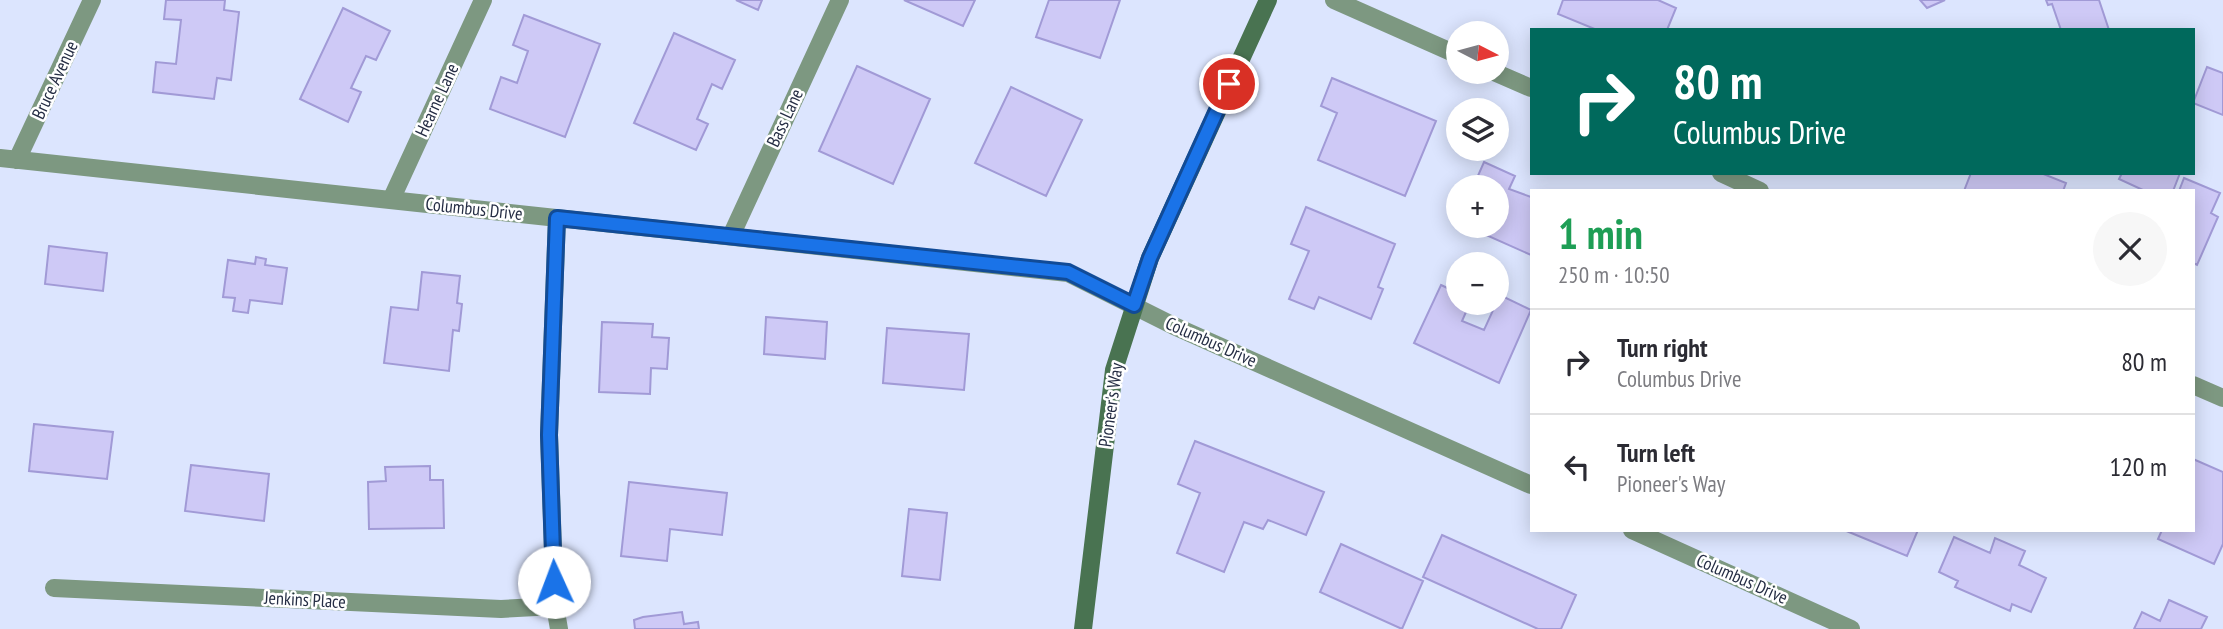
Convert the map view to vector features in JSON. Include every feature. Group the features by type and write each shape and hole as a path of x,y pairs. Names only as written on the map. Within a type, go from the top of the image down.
{"main road":[{"name":"Pioneer's Way","path":"1083,629 1114,370 1150,258 1268,0"}],"street":[{"name":"Bruce Avenue","path":"9,159 92,0"},
{"name":"Hearne Lane","path":"391,200 483,0"},
{"name":"Bass Lane","path":"731,236 840,0"},
{"path":"1334,0 1446,50"},
{"path":"1509,78 1530,88"},
{"name":"Columbus Drive","path":"9,159 1068,272 1134,305 1530,485"},
{"path":"1725,175 1756,189"},
{"path":"557,218 549,435 555,606 559,629"},
{"path":"2195,386 2223,398"},
{"name":"Columbus Drive","path":"1636,532 1851,629"},
{"name":"Jenkins Place","path":"54,588 501,609 555,606"}],"building":[{"path":"166,0 225,0 224,10 239,12 231,80 217,78 214,99 153,92 156,62 176,64 181,20 164,19"},
{"path":"736,0 762,0 758,10"},
{"path":"904,0 975,0 963,26"},
{"path":"1049,0 1120,0 1100,58 1036,37"},
{"path":"1563,0 1658,0 1676,8 1668,28 1592,28 1558,14"},
{"path":"1920,0 1945,0 1927,8"},
{"path":"2046,0 2099,0 2108,28 2060,28 2052,4 2048,5"},
{"path":"343,8 390,31 376,60 366,56 351,88 361,92 348,122 300,99"},
{"path":"524,15 600,44 565,137 490,109 501,77 517,83 528,51 513,45"},
{"path":"674,33 735,60 722,89 712,84 697,119 708,124 696,150 634,123"},
{"path":"857,66 930,99 893,184 819,151"},
{"path":"2207,67 2223,73 2223,115 2195,104"},
{"path":"1332,78 1436,121 1405,196 1318,160 1337,113 1321,106"},
{"path":"1011,87 1082,120 1046,196 975,163"},
{"path":"1484,162 1515,176 1509,189 1509,175 1478,175"},
{"path":"1970,175 2046,175 2066,183 2064,189 1965,189"},
{"path":"2121,175 2179,175 2174,189 2141,189 2119,179"},
{"path":"2184,178 2220,193 2211,213 2218,217 2197,265 2195,189 2180,189"},
{"path":"1509,189 1530,197 1530,255 1493,238 1509,238"},
{"path":"1306,207 1395,244 1378,287 1383,289 1371,319 1319,297 1314,309 1289,299 1309,251 1291,244"},
{"path":"49,246 107,253 103,291 45,284"},
{"path":"256,257 266,259 265,265 287,268 282,304 250,300 248,313 233,311 235,298 223,297 228,260 255,264"},
{"path":"422,272 460,276 457,303 462,304 459,331 453,330 449,371 384,363 391,307 418,310"},
{"path":"1441,285 1446,287 1446,315 1465,315 1462,321 1484,330 1491,315 1509,315 1509,299 1530,310 1499,383 1414,343"},
{"path":"766,317 827,322 825,359 764,354"},
{"path":"602,322 653,324 652,337 669,338 667,369 651,368 650,394 599,392"},
{"path":"887,328 969,334 964,390 883,383"},
{"path":"34,424 113,432 107,479 29,471"},
{"path":"1195,441 1324,492 1306,535 1268,520 1263,529 1244,522 1224,572 1177,553 1200,493 1178,484"},
{"path":"2195,460 2223,472 2223,544 2214,564 2158,539 2161,532 2195,532"},
{"path":"191,465 269,474 264,521 185,511"},
{"path":"430,466 430,480 443,480 444,528 369,529 368,482 386,481 385,467"},
{"path":"629,482 727,493 722,535 670,529 667,561 621,556"},
{"path":"909,509 947,513 940,580 902,576"},
{"path":"1849,532 1917,532 1907,556"},
{"path":"1442,535 1576,595 1561,629 1538,629 1423,577"},
{"path":"1954,537 1990,553 1995,538 2025,551 2019,565 2046,578 2031,612 2012,604 2010,611 1955,587 1958,581 1939,572"},
{"path":"1341,544 1423,581 1402,629 1320,592"},
{"path":"2169,600 2207,617 2201,629 2134,629 2142,612 2160,621"},
{"path":"682,612 684,624 698,622 699,629 635,629 634,620"}],"route":[{"path":"554,582 549,435 557,218 1068,272 1134,305 1150,258 1229,84"}]}
